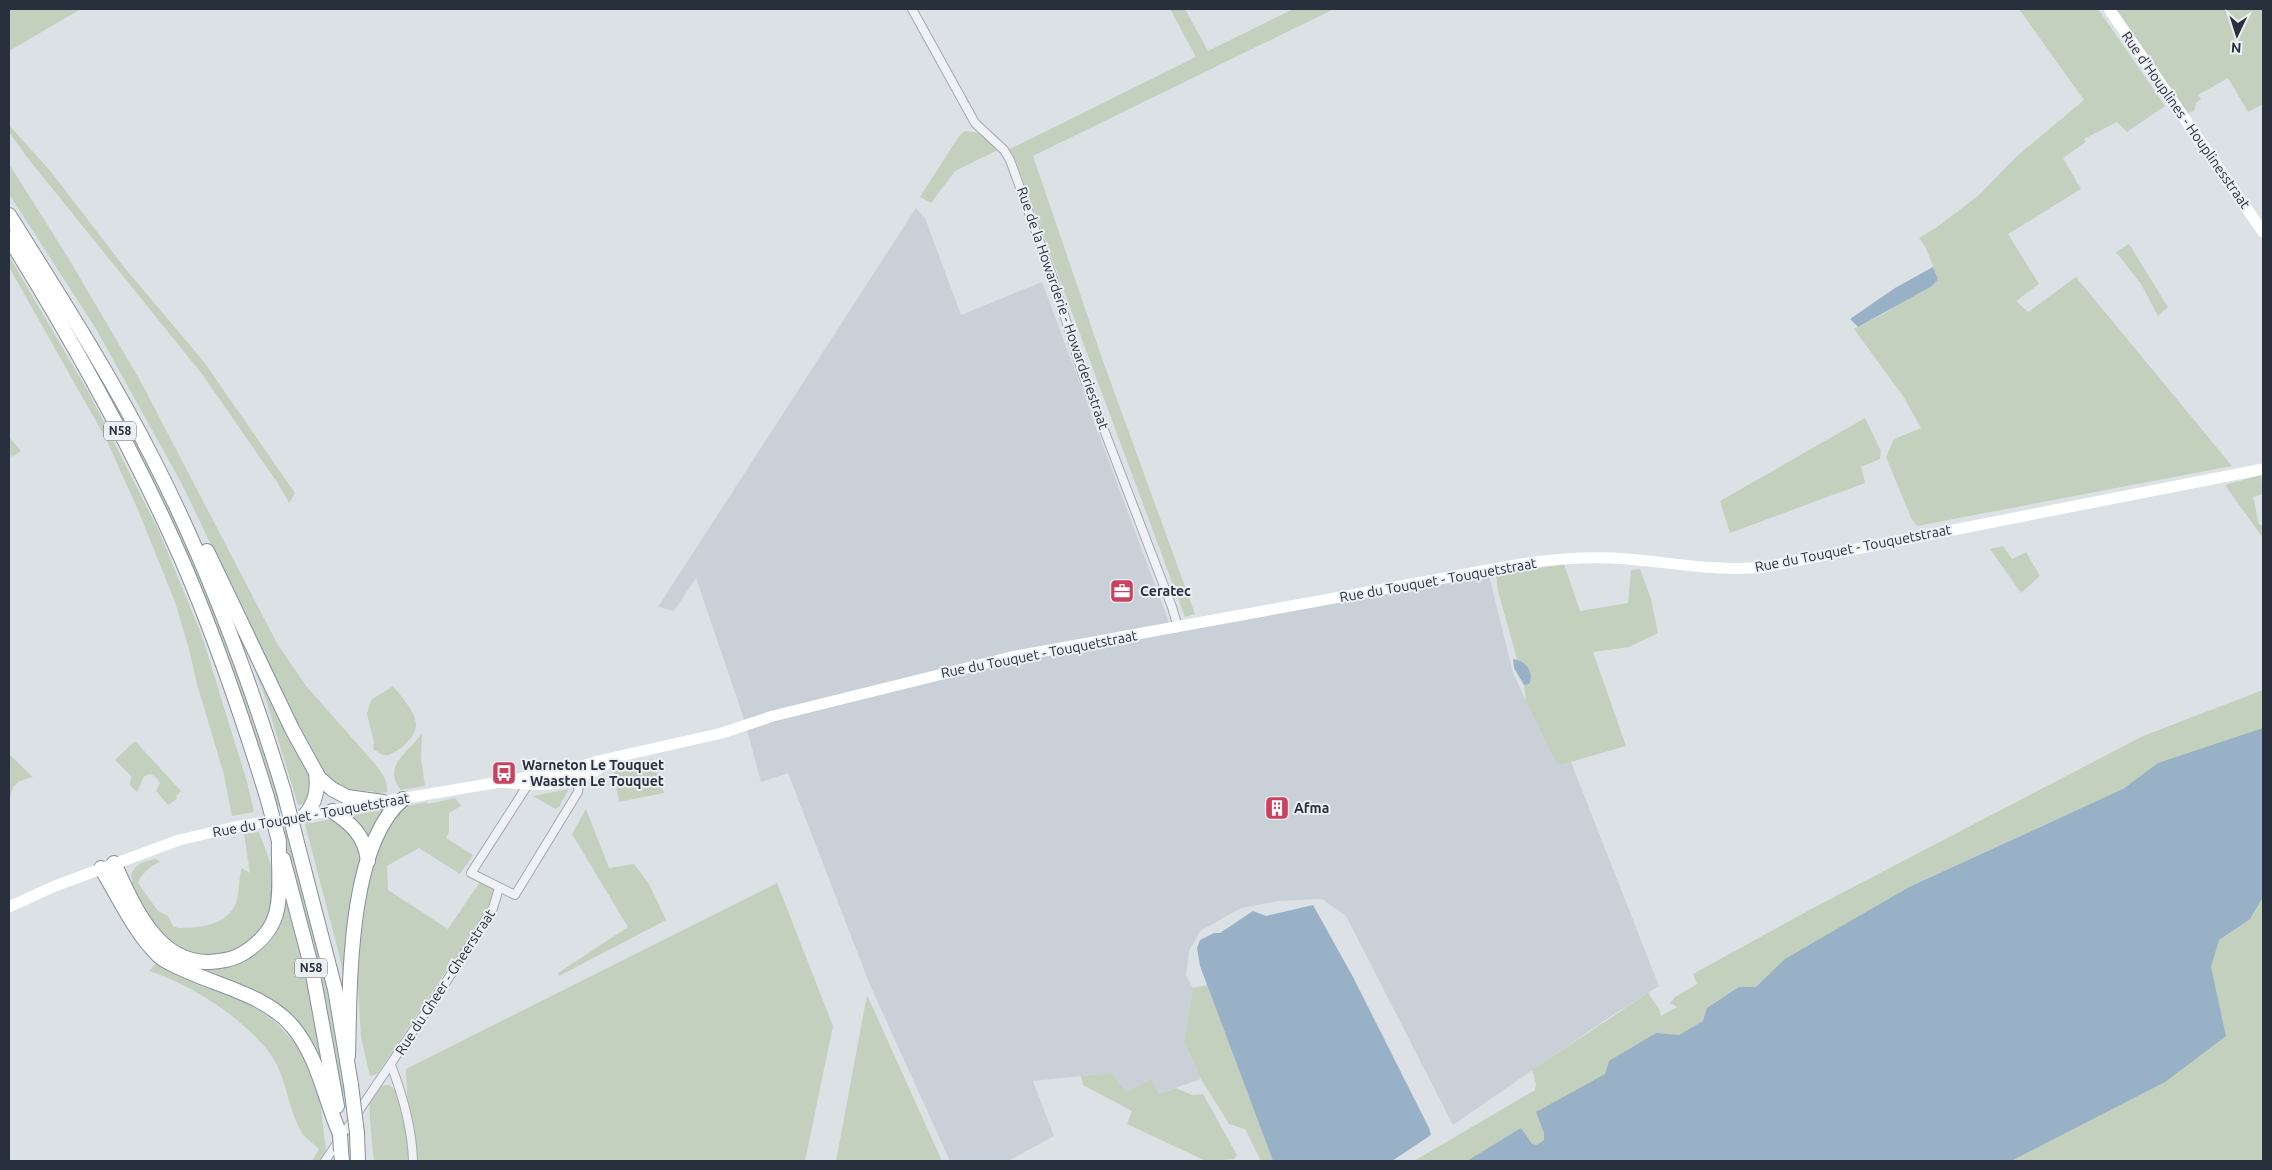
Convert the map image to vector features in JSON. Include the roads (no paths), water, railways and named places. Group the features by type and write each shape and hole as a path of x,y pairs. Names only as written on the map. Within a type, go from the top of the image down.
{"highway":[{"name":"N58","path":"9,215 107,373 154,460 207,574 237,650 263,723 284,792 335,989 348,1056 358,1161"},
{"name":"N58","path":"9,238 89,375 137,463 198,599 230,682 267,797 312,969 332,1104 340,1134 342,1156"},
{"path":"183,520 199,535 316,773 332,789 347,797 383,802"},
{"path":"306,816 313,806 316,795 316,773"},
{"path":"348,1056 350,958 356,916 368,862 383,822 403,799"},
{"path":"332,811 358,832 364,843 368,862"},
{"path":"108,866 142,919 161,944 188,960 218,961 237,957 253,947 266,934 276,914 279,893 278,841"},
{"path":"108,866 135,924 161,958 256,1000 280,1015 292,1027 307,1048 320,1073 332,1104"}],"main road":[{"name":"Rue d'Houplines - Houplinesstraat","path":"2109,9 2263,232"},
{"name":"Rue du Touquet - Touquetstraat","path":"504,781 527,786 550,785 620,757 722,733 773,716 978,664 1540,561 1577,558 1616,558 1720,568 1765,566 2263,469"},
{"name":"Rue du Touquet - Touquetstraat","path":"9,907 55,886 179,840 234,827 504,781 574,774"}],"street":[{"name":"Rue de la Howarderie - Howarderiestraat","path":"912,9 975,123 1004,150 1010,160 1053,279 1083,375 1172,606 1178,627"},
{"path":"527,786 472,873 515,895 578,792 574,774"},
{"name":"Rue du Gheer - Gheerstraat","path":"413,1161 406,1108 402,1091 391,1065 493,908 499,888"},
{"path":"326,1161 391,1065"}],"water":[{"path":"1933,267 1938,279 1932,286 1858,327 1850,319 1895,288"},
{"path":"1513,659 1528,667 1531,675 1529,684 1524,685 1514,668"},
{"path":"2263,728 2263,897 2250,919 2219,940 2211,967 2226,1036 2165,1082 2011,1161 1467,1161 1521,1128 1532,1144 1537,1145 1544,1140 1544,1133 1536,1112 1605,1074 1609,1061 1656,1033 1679,1035 1703,1021 1707,1008 1739,987 1756,987 1785,959 1909,887 2123,789 2158,763"},
{"path":"1313,905 1353,977 1429,1128 1431,1135 1392,1161 1273,1161 1200,966 1197,948 1200,940 1214,933 1220,933 1253,911 1266,916"}],"place":[{"name":"Ceratec","path":"1122,591"},
{"name":"Warneton Le Touquet - Waasten Le Touquet","path":"504,773"},
{"name":"Afma","path":"1277,808"}]}
